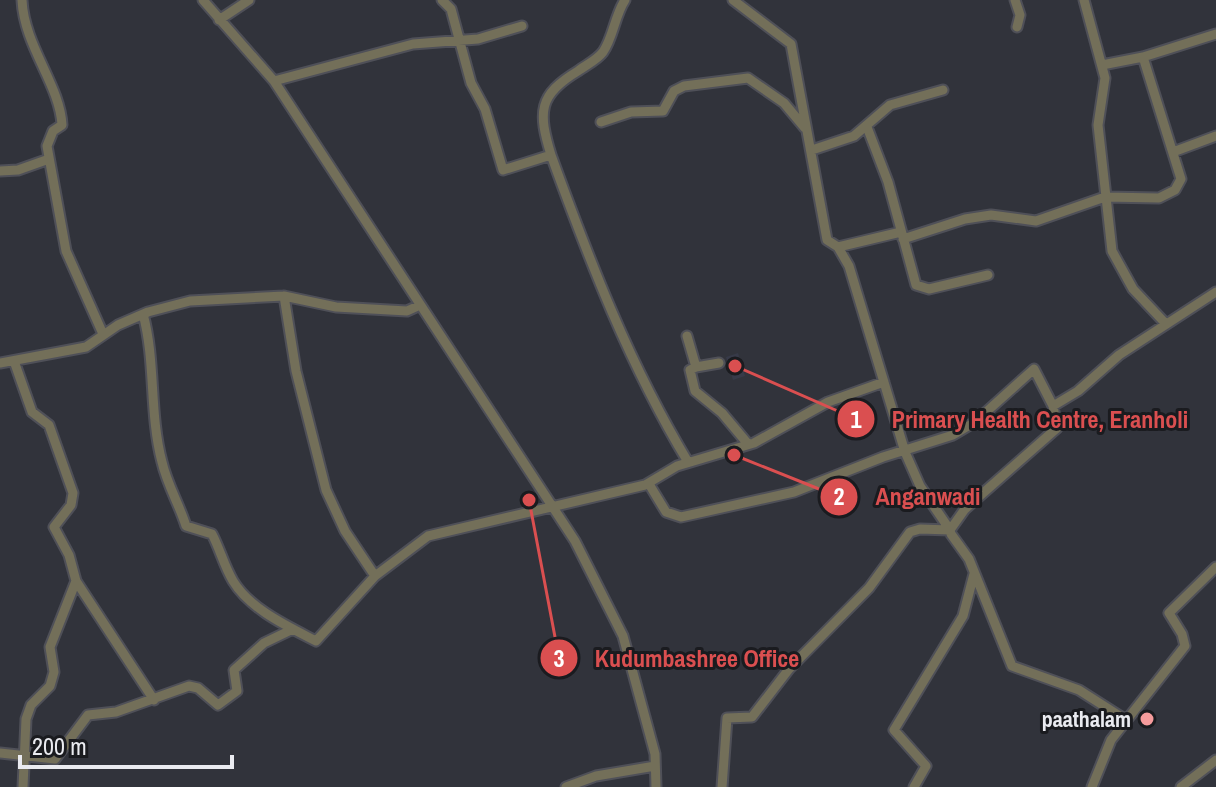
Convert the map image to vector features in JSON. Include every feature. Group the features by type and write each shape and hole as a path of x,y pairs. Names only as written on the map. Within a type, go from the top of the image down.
{"street":[{"path":"22,0 31,45 61,110 62,125 53,131 47,146 66,251 103,334"},
{"path":"203,0 274,81 418,306 553,506 623,636 641,694 656,787"},
{"path":"219,20 249,0"},
{"path":"442,0 451,9 503,170 551,155"},
{"path":"625,0 604,51 556,84 547,97 543,120 551,155 599,288 648,396 688,462"},
{"path":"733,0 791,44 824,231 831,245 838,247 991,215 1036,221 1105,197 1144,200 1159,198 1175,190 1181,179 1143,57"},
{"path":"1015,0 1020,15 1017,27"},
{"path":"1084,0 1102,65 1105,92 1098,125 1112,251 1122,273 1166,324"},
{"path":"274,81 413,44 478,39 522,26"},
{"path":"1102,65 1143,57 1216,34"},
{"path":"601,122 631,112 663,111 674,91 684,86 748,78 784,103 807,130"},
{"path":"812,150 845,141 867,127 890,105 943,90"},
{"path":"867,127 888,182 919,287 929,289 988,275"},
{"path":"1173,152 1216,136"},
{"path":"0,171 18,170 49,159"},
{"path":"838,247 849,266 905,452 920,486 950,530 974,574 1012,666 1079,690 1126,720"},
{"path":"1053,406 1078,391 1119,355 1216,292"},
{"path":"0,363 76,350 143,314 190,301 284,296 336,307 407,311 418,306"},
{"path":"284,296 296,371 326,490 345,531 375,576"},
{"path":"143,314 151,345 150,373 162,462 186,526 212,534 233,581 264,610 316,641 375,576 428,536 649,484 688,462 748,444 828,402 884,382"},
{"path":"687,336 696,367"},
{"path":"14,361 32,412 49,425 73,493 71,505 54,527 69,555 76,581 154,700"},
{"path":"719,363 690,370 695,391 722,413 748,444"},
{"path":"649,484 666,512 681,517 773,498 953,435 975,422 1034,369 1058,418 1057,428 965,509 950,530"},
{"path":"722,787 727,718 752,717 789,669 869,588 910,532 920,529 950,530"},
{"path":"1092,787 1111,740 1185,646 1182,634 1169,613 1216,567"},
{"path":"914,787 926,766 894,730 963,616 974,574"},
{"path":"23,787 26,719 31,705 50,686 54,672 50,647 76,581"},
{"path":"0,753 55,759 88,715 116,712 189,686 198,688 218,705 237,691 234,670 264,643 293,629"},
{"path":"1181,787 1216,760"},
{"path":"566,787 596,776 655,766"}],"shaded area":[{"path":"738,353 745,376 733,380 726,357"}],"place":[{"name":"Primary Health Centre, Eranholi","path":"735,366"},
{"name":"Anganwadi","path":"734,455"},
{"name":"Kudumbashree Office","path":"529,500"},
{"name":"paathalam","path":"1147,719"}]}
